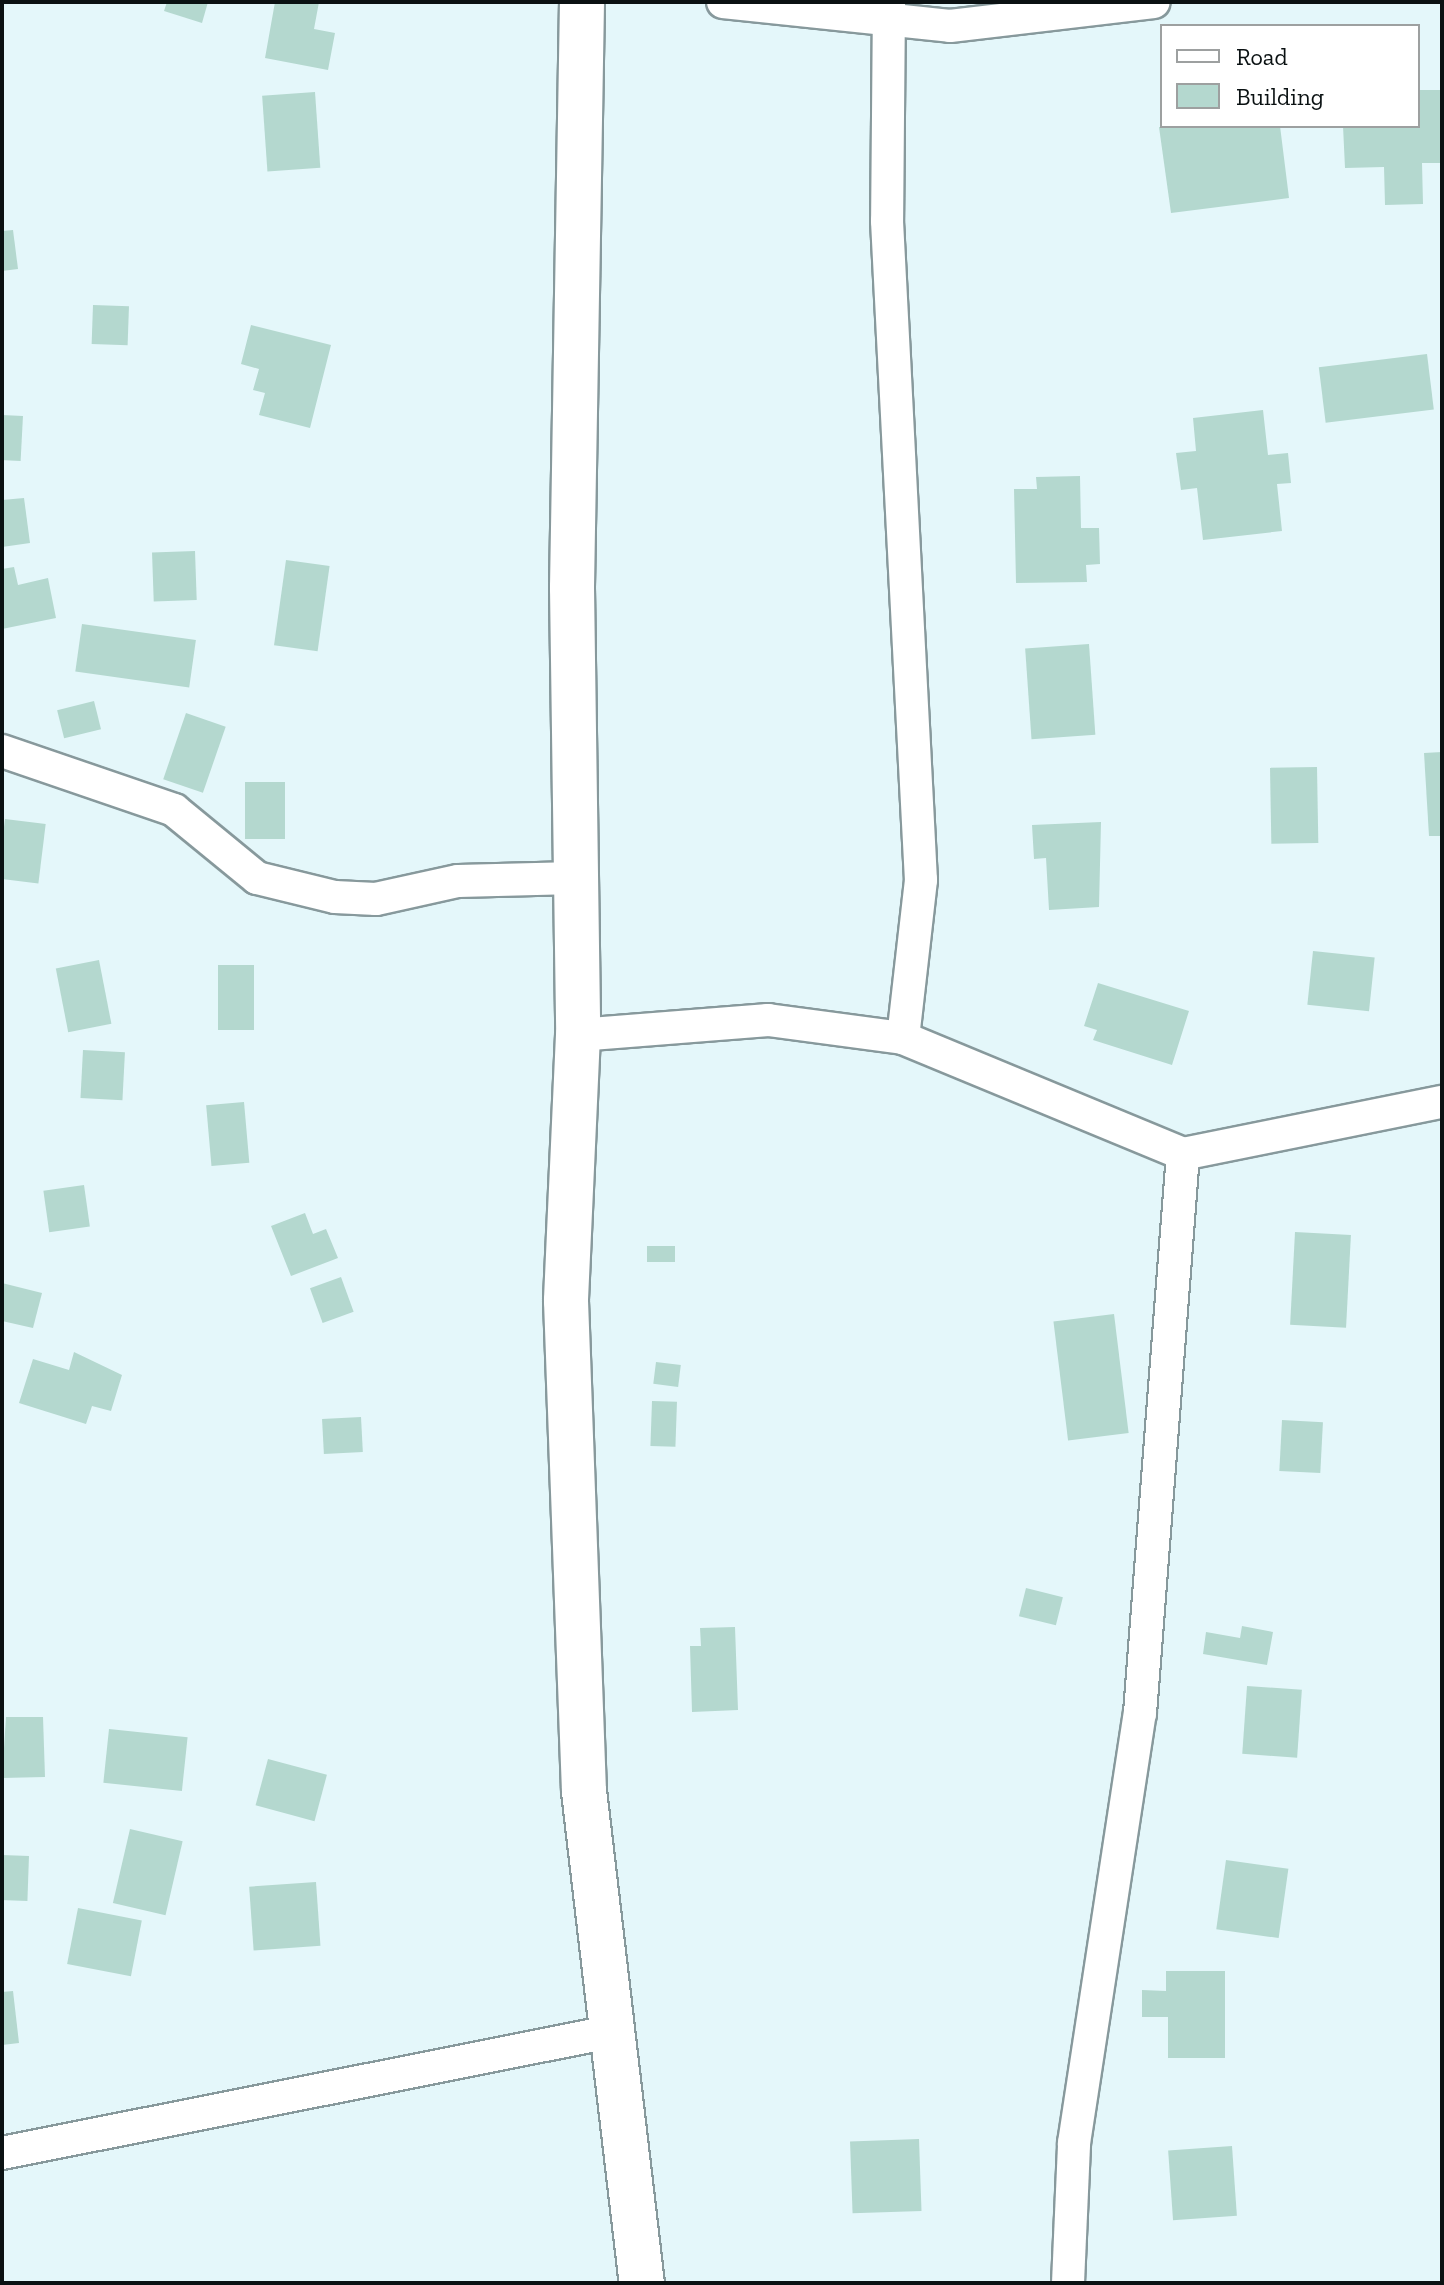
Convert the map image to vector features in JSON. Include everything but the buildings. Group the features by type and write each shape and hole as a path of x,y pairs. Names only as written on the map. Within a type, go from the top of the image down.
{"main road":[{"path":"582,2 575,878 578,1035 566,1301 584,1791 642,2283"}],"street":[{"path":"723,2 889,10 950,26 1154,2"},
{"path":"889,10 887,221 921,880 903,1038"},
{"path":"2,751 174,810 257,878 335,897 376,899 458,881 575,878"},
{"path":"578,1035 768,1020 903,1038 1183,1154 1442,1102"},
{"path":"1068,2283 1074,2143 1140,1713 1183,1154"},
{"path":"2,2153 610,2032"}]}
